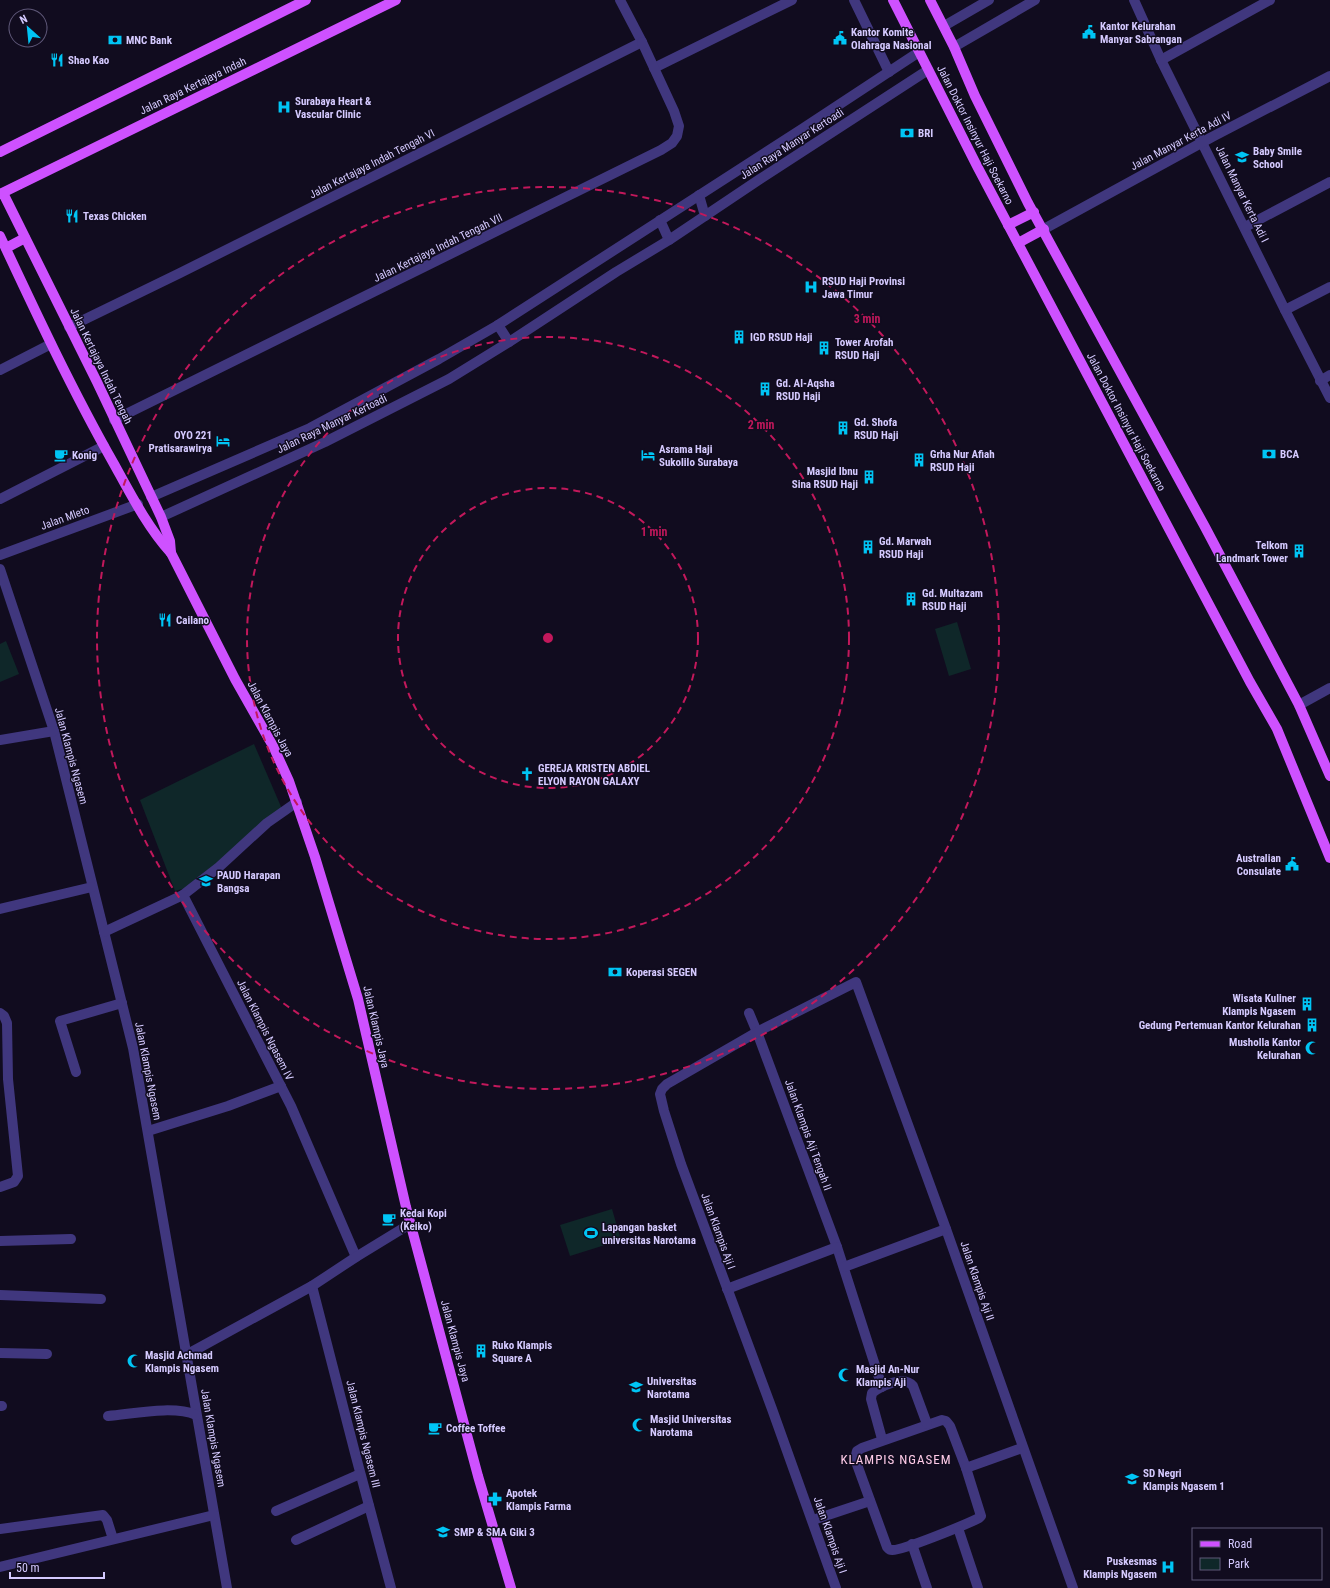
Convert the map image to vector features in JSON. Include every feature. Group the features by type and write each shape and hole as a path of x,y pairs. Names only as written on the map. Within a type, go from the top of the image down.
{"main road":[{"path":"0,152 306,0"},
{"name":"Jalan Doktor Insinyur Haji Soekarno","path":"893,0 1008,225 1276,729 1330,858"},
{"name":"Jalan Doktor Insinyur Haji Soekarno","path":"930,0 953,45 975,96 1034,212 1299,704 1330,776"},
{"name":"Jalan Raya Kertajaya Indah","path":"1,194 392,1"},
{"name":"Jalan Kertajaya Indah Tengah","path":"1,194 25,238 156,507 170,541 171,553"},
{"path":"1008,225 1034,212"},
{"path":"1018,244 1044,229"},
{"path":"0,236 51,344 120,476 139,506"},
{"path":"6,248 25,238"},
{"path":"120,476 137,468"},
{"name":"Jalan Klampis Jaya","path":"139,506 158,539 171,553 229,668 273,746 297,802 316,857 358,999 410,1224 478,1476 511,1588"}],"street":[{"path":"620,0 642,42"},
{"path":"654,68 792,0"},
{"path":"854,0 889,72"},
{"path":"945,28 989,0"},
{"path":"953,45 1035,0"},
{"name":"Jalan Manyar Kerta Adi I","path":"1134,0 1161,60 1330,398"},
{"path":"1161,60 1270,0"},
{"name":"Jalan Kertajaya Indah Tengah VII","path":"114,420 226,366 661,150 672,143 677,136 679,126 674,111 642,42"},
{"name":"Jalan Kertajaya Indah Tengah VI","path":"69,327 642,42"},
{"name":"Jalan Raya Manyar Kertoadi","path":"156,507 310,428 439,359 503,333 616,272 664,229 702,206 889,72 923,61"},
{"name":"Jalan Raya Manyar Kertoadi","path":"156,507 325,442 449,379 503,333 702,206 923,61"},
{"name":"Jalan Manyar Kerta Adi IV","path":"1044,229 1203,142 1330,76"},
{"path":"1245,227 1330,182"},
{"path":"1285,310 1330,287"},
{"path":"0,370 51,344"},
{"path":"1320,380 1330,375"},
{"path":"0,500 104,446"},
{"name":"Jalan Mleto","path":"0,555 139,506"},
{"name":"Jalan Klampis Ngasem","path":"0,569 54,731 133,1048 227,1588"},
{"path":"1299,704 1330,688"},
{"path":"0,740 54,731"},
{"path":"104,932 183,895 219,866 267,822 297,802"},
{"path":"0,910 92,887"},
{"name":"Jalan Klampis Ngasem IV","path":"183,895 291,1106 356,1257"},
{"name":"Jalan Klampis Aji I","path":"836,1588 813,1520 681,1164 660,1094 662,1089 667,1084 757,1032 856,982"},
{"name":"Jalan Klampis Aji II","path":"856,982 946,1229 1022,1448 1073,1588"},
{"path":"76,1072 60,1020 122,1003"},
{"path":"0,1014 4,1016 7,1023 4,1079 18,1176 14,1182 0,1187"},
{"name":"Jalan Klampis Aji Tengah II","path":"749,1014 837,1247 882,1387"},
{"path":"148,1131 228,1106 281,1086"},
{"path":"186,1355 312,1286 410,1224"},
{"path":"844,1267 946,1229"},
{"path":"0,1241 71,1239"},
{"path":"727,1289 837,1247"},
{"name":"Jalan Klampis Ngasem III","path":"312,1286 391,1588"},
{"path":"0,1295 101,1299"},
{"path":"0,1353 47,1354"},
{"path":"882,1440 871,1399 872,1393 882,1387 903,1381 910,1382 913,1386 927,1424"},
{"path":"108,1416 172,1410 184,1411 196,1415"},
{"path":"942,1420 946,1421 950,1426 966,1468 981,1516 958,1528 893,1551 887,1547 854,1460 855,1455 862,1448 927,1424 942,1420"},
{"path":"966,1468 1022,1448"},
{"path":"276,1511 360,1474"},
{"path":"813,1520 870,1501"},
{"path":"296,1540 369,1506"},
{"path":"0,1529 103,1515 107,1520 113,1539"},
{"path":"0,1567 214,1515"},
{"path":"958,1528 978,1588"},
{"path":"912,1544 927,1588"}],"green space":[{"path":"957,622 971,669 949,676 935,629"},
{"path":"6,641 19,674 0,682 0,644"},
{"path":"254,744 282,809 186,888 175,891 140,800"},
{"name":"Lapangan basket universitas Narotama","path":"612,1209 621,1240 570,1256 560,1225"}],"place":[{"name":"Kantor Kelurahan Manyar Sabrangan","path":"1089,32"},
{"name":"Kantor Komite Olahraga Nasional","path":"840,38"},
{"name":"MNC Bank","path":"115,40"},
{"name":"Shao Kao","path":"57,60"},
{"name":"Surabaya Heart & Vascular Clinic","path":"284,107"},
{"name":"BRI","path":"907,133"},
{"name":"Baby Smile School","path":"1242,157"},
{"name":"Texas Chicken","path":"72,216"},
{"name":"RSUD Haji Provinsi Jawa Timur","path":"811,287"},
{"name":"IGD RSUD Haji","path":"739,337"},
{"name":"Tower Arofah RSUD Haji","path":"824,348"},
{"name":"Gd. Al-Aqsha RSUD Haji","path":"765,389"},
{"name":"Gd. Shofa RSUD Haji","path":"843,428"},
{"name":"OYO 221 Pratisarawirya","path":"223,441"},
{"name":"BCA","path":"1269,454"},
{"name":"Konig","path":"61,455"},
{"name":"Asrama Haji Sukolilo Surabaya","path":"648,455"},
{"name":"Grha Nur Afiah RSUD Haji","path":"919,460"},
{"name":"Masjid Ibnu Sina RSUD Haji","path":"869,477"},
{"name":"Gd. Marwah RSUD Haji","path":"868,547"},
{"name":"Telkom Landmark Tower","path":"1299,551"},
{"name":"Gd. Multazam RSUD Haji","path":"911,599"},
{"name":"Cailano","path":"165,620"},
{"name":"GEREJA KRISTEN ABDIEL ELYON RAYON GALAXY","path":"527,774"},
{"name":"Australian Consulate","path":"1292,864"},
{"name":"PAUD Harapan Bangsa","path":"206,881"},
{"name":"Koperasi SEGEN","path":"615,972"},
{"name":"Wisata Kuliner Klampis Ngasem","path":"1307,1004"},
{"name":"Gedung Pertemuan Kantor Kelurahan","path":"1312,1025"},
{"name":"Musholla Kantor Kelurahan","path":"1312,1048"},
{"name":"Kedai Kopi (Keiko)","path":"389,1219"},
{"name":"Lapangan basket universitas Narotama","path":"591,1233"},
{"name":"Ruko Klampis Square A","path":"481,1351"},
{"name":"Masjid Achmad Klampis Ngasem","path":"134,1361"},
{"name":"Masjid An-Nur Klampis Aji","path":"845,1375"},
{"name":"Universitas Narotama","path":"636,1387"},
{"name":"Masjid Universitas Narotama","path":"639,1425"},
{"name":"Coffee Toffee","path":"435,1428"},
{"name":"SD Negri Klampis Ngasem 1","path":"1132,1479"},
{"name":"Apotek Klampis Farma","path":"495,1499"},
{"name":"SMP & SMA Giki 3","path":"443,1532"},
{"name":"Puskesmas Klampis Ngasem","path":"1168,1567"}],"district":[{"name":"KLAMPIS NGASEM","path":"896,1459"}]}
